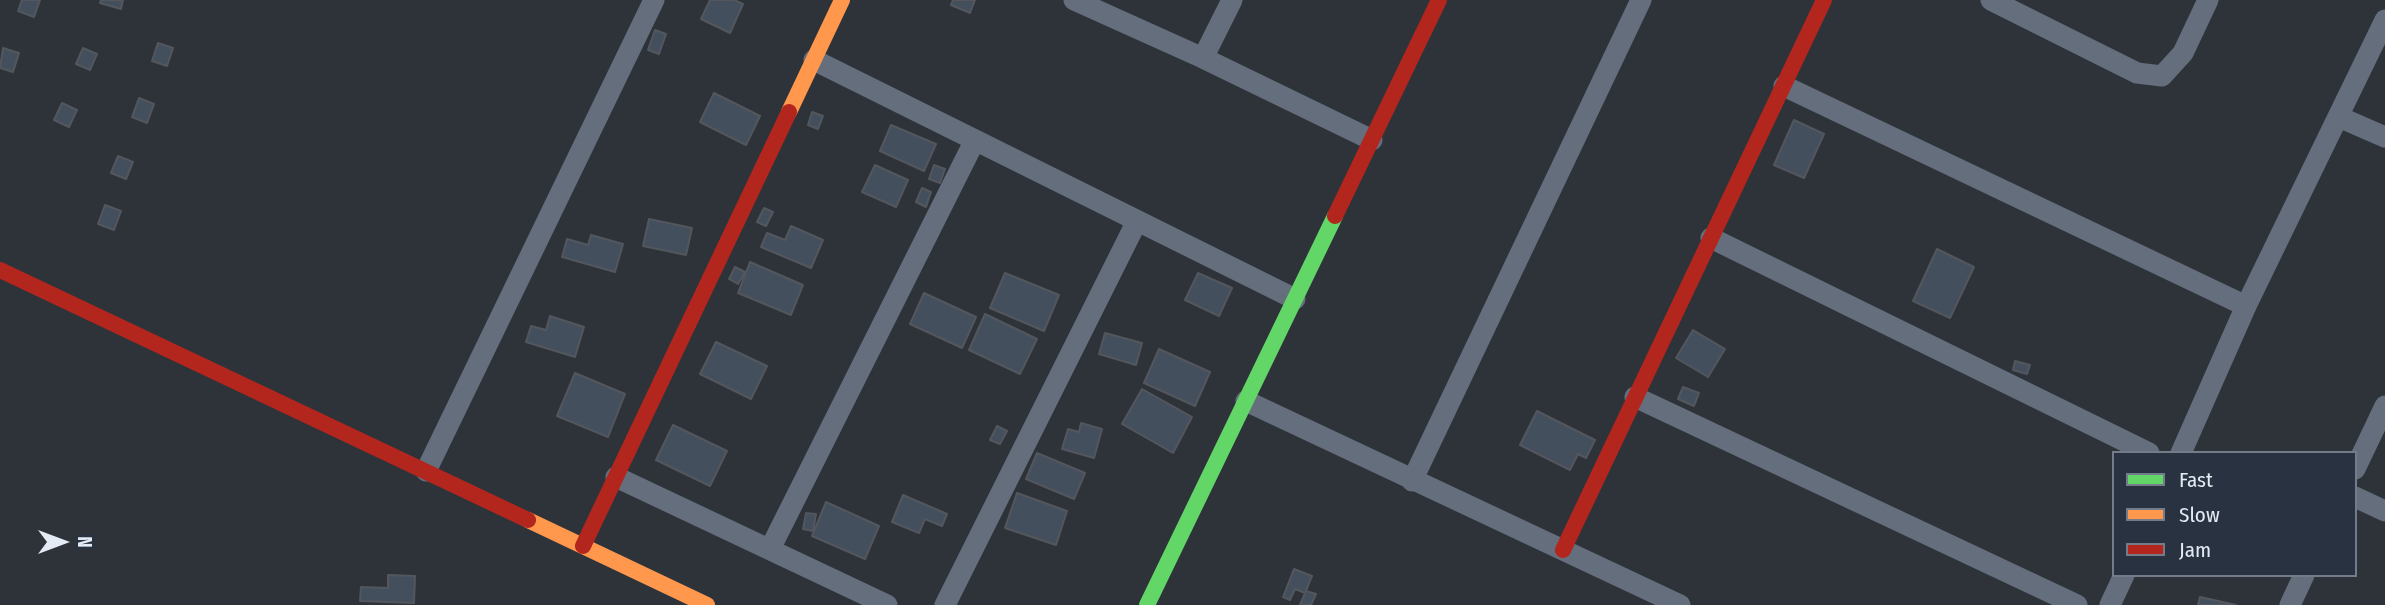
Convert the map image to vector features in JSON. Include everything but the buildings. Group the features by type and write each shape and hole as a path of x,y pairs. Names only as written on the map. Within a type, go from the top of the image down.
{"street":[{"path":"426,471 654,0"},
{"path":"583,546 842,0"},
{"path":"1074,0 1203,58 1372,140"},
{"path":"1203,58 1232,0"},
{"path":"1147,605 1439,0"},
{"path":"1412,481 1641,0"},
{"path":"1563,550 1824,0"},
{"path":"1991,0 2017,6 2137,73 2162,76 2183,53 2208,0"},
{"path":"2182,451 2246,306 2385,20"},
{"path":"814,60 1295,299"},
{"path":"1784,86 2246,306"},
{"path":"2339,117 2385,137"},
{"path":"770,549 975,140"},
{"path":"945,605 1137,221"},
{"path":"1711,238 2145,451"},
{"path":"0,270 707,605"},
{"path":"1635,397 2077,605"},
{"path":"1246,401 1680,605"},
{"path":"2357,465 2385,406"},
{"path":"616,477 887,605"},
{"path":"2357,498 2385,511"},
{"path":"2110,605 2123,577"},
{"path":"2290,605 2303,577"}],"traffic: fast":[{"path":"1147,605 1335,216"}],"traffic: slow":[{"path":"789,112 842,0"},
{"path":"528,520 707,605"}],"traffic: jam":[{"path":"1335,216 1439,0"},
{"path":"1563,550 1824,0"},
{"path":"583,546 789,112"},
{"path":"0,270 528,520"}]}
